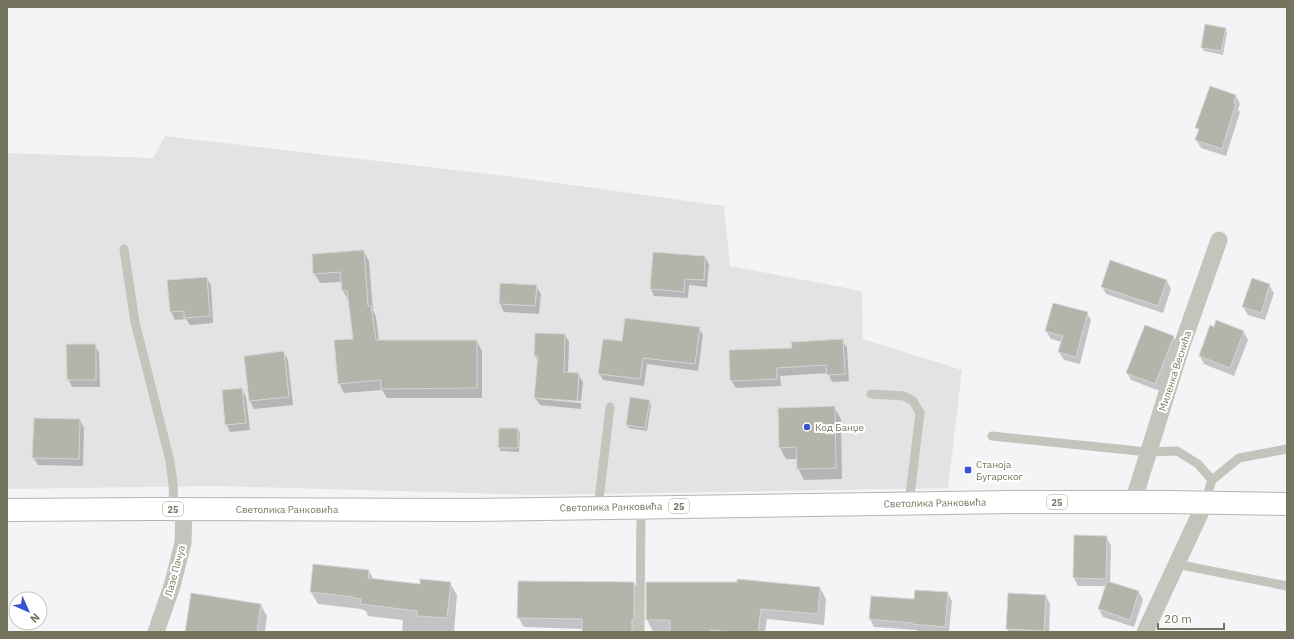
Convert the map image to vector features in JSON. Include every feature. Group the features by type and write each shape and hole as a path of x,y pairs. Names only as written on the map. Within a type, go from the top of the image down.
{"main road":[{"name":"Светолика Ранковића","path":"7,510 469,510 909,503 1132,502 1287,504"}],"street":[{"name":"Миленка Веснића","path":"1132,502 1219,240"},
{"path":"1145,632 1205,503"},
{"name":"Лазе Пачуа","path":"156,632 172,586 183,543 179,509"}],"lane":[{"path":"124,249 135,322 170,461 173,484 179,509"},
{"path":"871,394 904,396 913,401 920,413 909,503"},
{"path":"598,508 610,407"},
{"path":"992,436 1148,452 1177,451 1198,464 1212,480"},
{"path":"1205,503 1212,480 1239,458 1287,449"},
{"path":"640,632 641,507"},
{"path":"1176,564 1287,586"}],"shaded area":[{"path":"165,136 514,177 724,206 730,266 862,291 863,339 962,370 948,488 537,495 215,486 7,489 7,153 153,158"}],"building":[{"path":"1205,24 1226,28 1221,51 1201,48"},
{"path":"1210,86 1236,95 1234,103 1236,103 1222,149 1195,140 1199,129 1195,128"},
{"path":"364,250 368,306 371,306 376,340 477,340 477,388 381,389 381,380 338,384 334,340 353,339 347,291 342,291 340,272 313,274 312,254"},
{"path":"653,252 705,256 704,280 685,279 684,292 650,289"},
{"path":"1110,260 1167,280 1158,306 1101,287"},
{"path":"207,277 210,316 184,318 184,311 170,312 167,280"},
{"path":"1252,278 1270,284 1261,313 1242,307"},
{"path":"500,283 537,285 535,306 499,304"},
{"path":"1053,303 1088,312 1076,357 1058,352 1063,336 1045,331"},
{"path":"625,318 700,327 695,364 643,358 640,379 598,374 603,339 622,341"},
{"path":"1216,320 1244,331 1230,368 1199,356 1210,325 1214,327"},
{"path":"1145,325 1174,336 1155,384 1126,373"},
{"path":"535,333 565,334 564,372 579,373 577,401 534,398 538,356 534,356"},
{"path":"843,339 845,374 827,375 826,365 777,368 777,379 730,381 729,350 792,348 791,342"},
{"path":"66,344 96,344 96,380 67,380"},
{"path":"284,351 289,397 249,401 244,356"},
{"path":"242,388 246,423 225,425 222,390"},
{"path":"630,397 650,400 645,428 626,425"},
{"name":"Код Банџе","path":"835,406 836,468 797,469 796,447 779,448 778,408"},
{"path":"34,418 80,419 79,459 32,458"},
{"path":"499,428 518,428 518,448 498,448"},
{"path":"1074,535 1107,536 1106,579 1073,578"},
{"path":"313,564 369,570 368,578 420,584 420,579 451,582 447,618 417,616 417,611 360,604 361,599 353,598 354,597 310,592"},
{"path":"737,579 820,587 818,614 761,609 758,632 710,630 710,632 670,632 670,620 646,620 646,582 737,582"},
{"path":"518,581 634,582 634,620 632,620 632,632 582,632 582,619 517,618"},
{"path":"1107,581 1139,591 1130,620 1098,609"},
{"path":"915,590 948,592 945,627 869,619 871,596 914,599"},
{"path":"191,593 261,604 257,632 185,632"},
{"path":"1008,593 1046,595 1044,631 1006,629"}],"place":[{"name":"Код Банџе","path":"807,427"},
{"name":"Станоја Бугарског","path":"968,470"}]}
